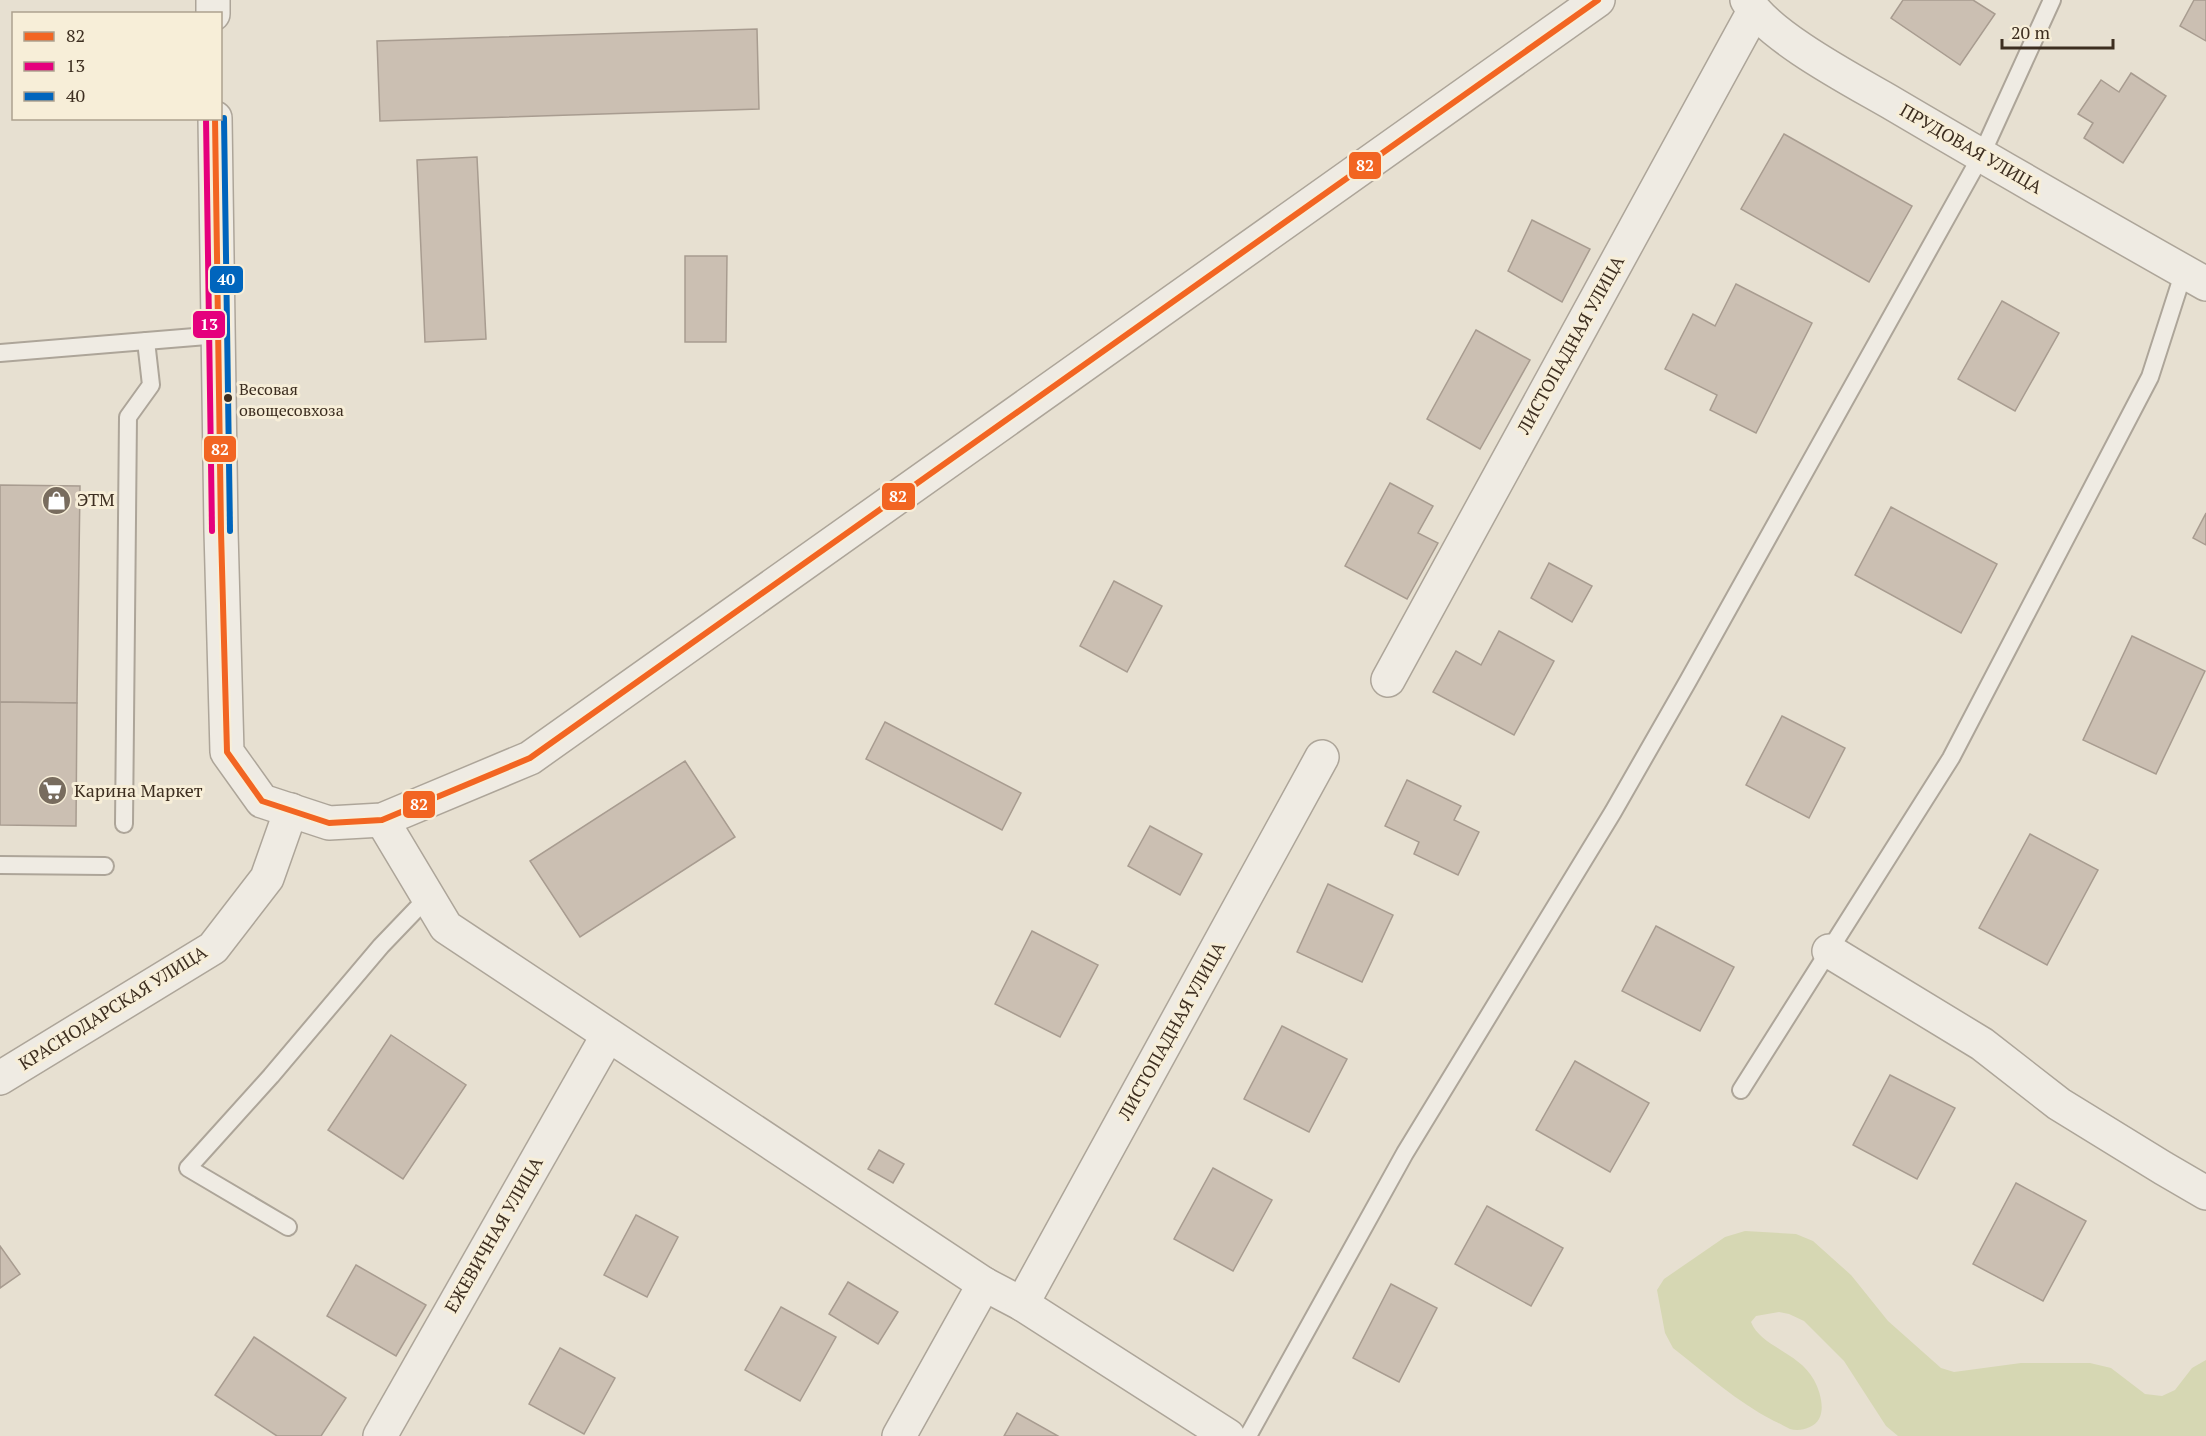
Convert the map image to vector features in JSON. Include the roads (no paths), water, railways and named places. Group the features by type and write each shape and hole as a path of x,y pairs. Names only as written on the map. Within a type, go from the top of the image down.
{"street":[{"path":"215,120 226,752 262,801 329,823 382,820 530,758 1598,0"},
{"name":"ПРУДОВАЯ УЛИЦА","path":"1751,6 1794,44 1981,156 2195,277"},
{"name":"ЛИСТОПАДНАЯ УЛИЦА","path":"1388,680 1751,6"},
{"name":"ЛИСТОПАДНАЯ УЛИЦА","path":"1022,1304 1322,757"},
{"name":"КРАСНОДАРСКАЯ УЛИЦА","path":"0,1078 213,948 267,878 291,810"},
{"path":"382,820 446,927 984,1284 1022,1304 1227,1436"},
{"path":"1829,951 1982,1044 2059,1104 2206,1192"},
{"name":"ЕЖЕВИЧНАЯ УЛИЦА","path":"380,1436 608,1035"},
{"path":"898,1436 984,1284"}],"lane":[{"path":"1248,1436 1406,1153 1648,752 1981,156 2052,0"},
{"path":"1741,1090 1957,747 2150,377 2195,277"},
{"path":"0,353 219,335"},
{"path":"124,824 128,417 151,385 146,341"},
{"path":"0,865 105,866"},
{"path":"288,1227 188,1168 271,1076 381,946 428,897"}],"place":[{"name":"Весовая овощесовхоза","path":"228,398"},
{"name":"ЭТМ","path":"56,500"},
{"name":"Карина Маркет","path":"53,791"}]}
